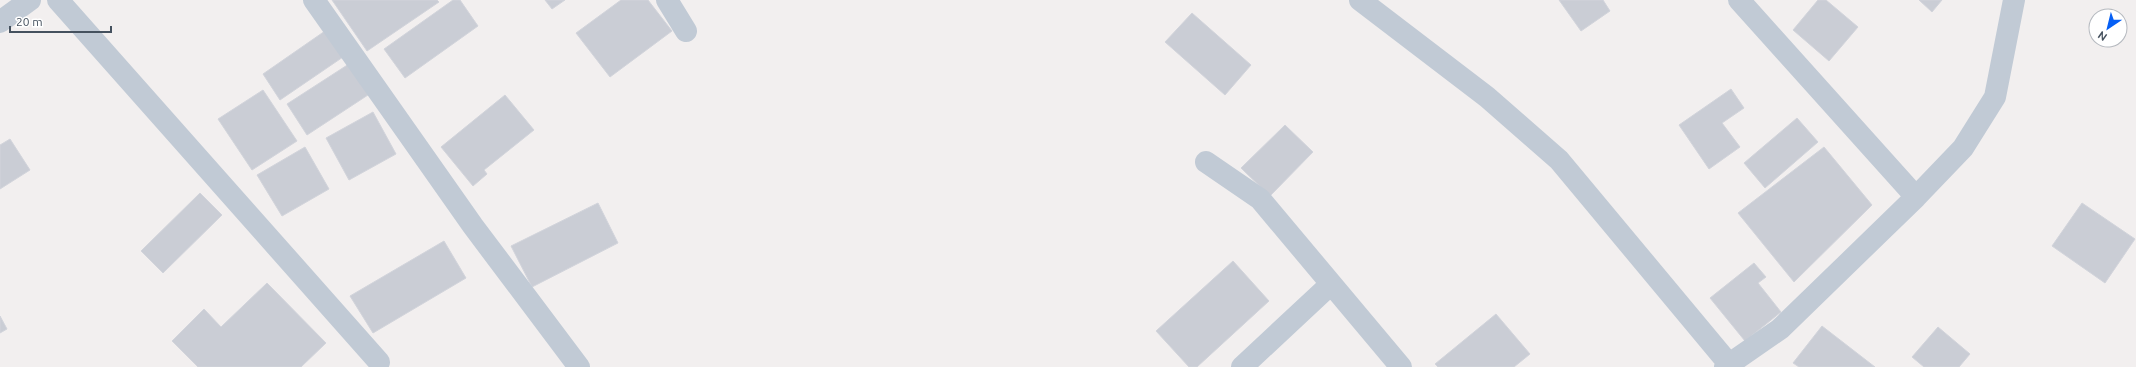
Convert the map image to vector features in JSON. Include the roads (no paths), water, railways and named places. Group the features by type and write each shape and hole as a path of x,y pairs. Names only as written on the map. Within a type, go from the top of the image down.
{"street":[{"path":"0,22 30,0"},
{"path":"58,0 379,362"},
{"path":"314,0 473,226 579,367"},
{"path":"667,0 686,31"},
{"path":"1360,0 1487,96 1559,160 1727,366 1780,329 1916,197 1963,148 1995,97 2014,0"},
{"path":"1739,0 1916,197"},
{"path":"1206,162 1260,199 1401,367"},
{"path":"1242,367 1331,284"}]}
